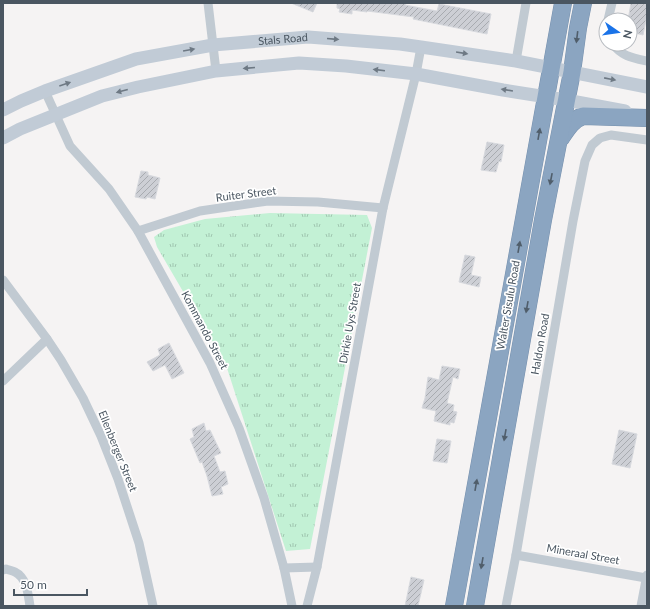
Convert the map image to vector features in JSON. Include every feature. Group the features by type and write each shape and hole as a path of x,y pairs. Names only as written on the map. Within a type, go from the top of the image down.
{"highway":[{"name":"Walter Sisulu Road","path":"454,606 563,3"},
{"name":"Walter Sisulu Road","path":"474,606 534,268 572,72 583,3"},
{"path":"559,141 571,123 583,116 647,117"},
{"path":"516,266 534,268"},
{"path":"497,368 516,371"},
{"path":"470,516 490,520"}],"street":[{"path":"208,3 216,71"},
{"path":"516,61 526,3"},
{"name":"Stals Road","path":"3,110 44,91 136,59 213,45 308,37 392,43 516,61 647,87"},
{"name":"Dirkie Uys Street","path":"307,606 317,567 383,208 416,74 421,47"},
{"path":"621,52 635,59 647,61"},
{"path":"3,138 20,129 102,96 216,71 299,63 346,66 416,74 503,90 546,96 647,117"},
{"name":"Kommando Street","path":"44,91 70,146 109,189 138,231 210,363 236,421 264,498 284,568 292,606"},
{"name":"Haldon Road","path":"506,606 573,221 585,161 592,145 600,138 611,135 647,140"},
{"name":"Ruiter Street","path":"138,231 200,212 268,201 318,202 383,208"},
{"name":"Ellenberger Street","path":"3,280 47,339 83,398 101,436 118,479 139,543 153,606"},
{"path":"3,382 47,339"},
{"name":"Mineraal Street","path":"516,555 647,576"},
{"path":"284,568 317,567"},
{"path":"3,570 6,569 16,572 23,578 28,590 30,606"},
{"path":"641,606 647,576"}],"green space":[{"path":"270,213 367,215 372,228 310,549 286,551 226,365 157,247 154,237 164,230 205,219"}],"building":[{"path":"291,3 317,3 313,12"},
{"path":"337,3 406,3 405,5 437,11 439,4 491,14 487,34 413,19 414,17 352,10 352,14 339,12 340,9 337,8"},
{"path":"631,3 647,4 647,15 643,35 638,34 638,12 629,12"},
{"path":"487,142 504,145 501,162 499,161 496,172 481,170"},
{"path":"141,171 148,172 148,175 160,178 155,199 135,197"},
{"path":"465,255 475,257 471,275 481,277 479,287 459,282"},
{"path":"169,343 184,373 172,379 165,365 153,371 147,362 160,355 158,349"},
{"path":"442,366 460,369 458,379 453,377 447,403 454,405 453,411 457,412 454,423 450,422 450,425 434,421 436,411 422,408 428,377 439,380"},
{"path":"204,423 206,431 210,430 221,453 214,456 220,472 225,471 228,484 221,487 223,494 212,496 202,462 200,463 190,439 194,437 192,429"},
{"path":"619,430 637,434 630,468 612,464"},
{"path":"437,439 451,441 447,463 433,461"},
{"path":"411,577 424,580 418,606 405,606"}]}
